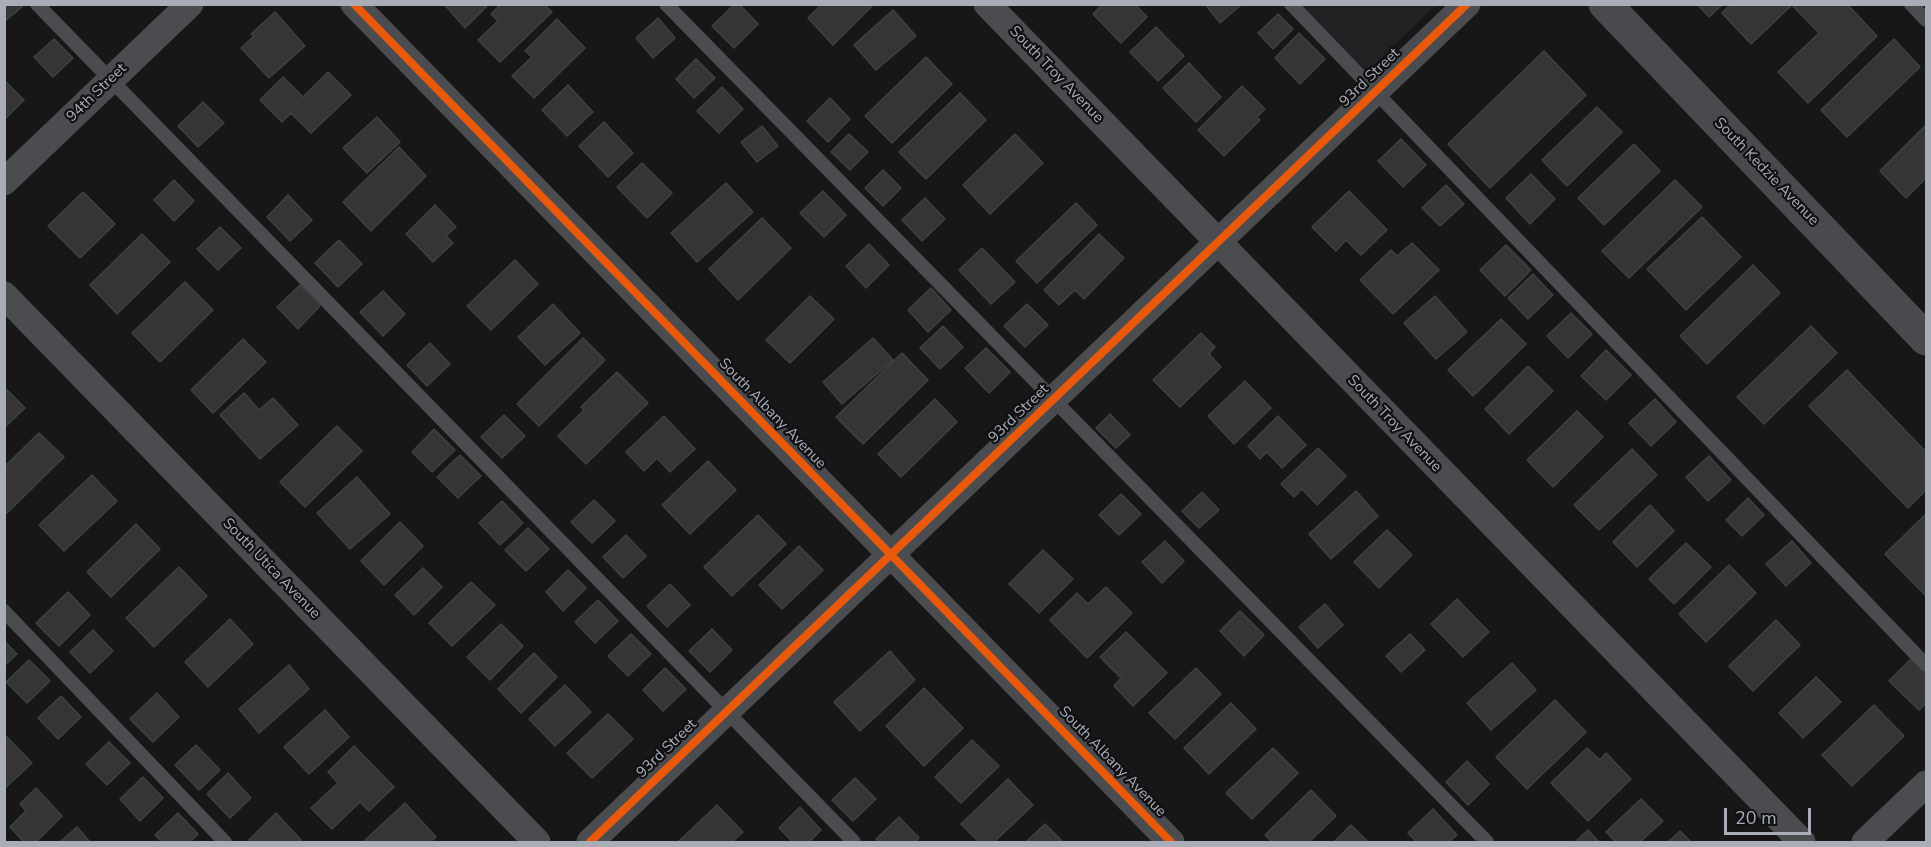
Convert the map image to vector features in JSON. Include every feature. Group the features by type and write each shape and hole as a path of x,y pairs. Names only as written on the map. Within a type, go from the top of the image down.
{"main road":[{"name":"South Kedzie Avenue","path":"1605,4 1926,339"}],"street":[{"name":"94th Street","path":"4,182 190,4"},
{"name":"South Albany Avenue","path":"354,4 1171,843"},
{"name":"South Troy Avenue","path":"987,4 1802,843"},
{"name":"93rd Street","path":"590,843 1467,4"},
{"name":"South Utica Avenue","path":"4,295 537,843"},
{"path":"1865,843 1926,784"}],"lane":[{"path":"38,4 854,843"},
{"path":"666,4 1487,843"},
{"path":"1291,4 1926,665"},
{"path":"1911,4 1926,20"},
{"path":"4,611 225,843"}],"shaded area":[{"path":"1291,5 1436,5 1361,78"}],"building":[{"path":"4,4 22,4 23,6 4,22"},
{"path":"444,4 489,4 465,28"},
{"path":"501,4 544,4 552,12 500,62 478,40 498,21 491,14"},
{"path":"735,4 739,4 758,24 734,48 712,26"},
{"path":"822,4 874,4 833,45 808,18"},
{"path":"1103,4 1135,4 1147,17 1121,43 1093,14"},
{"path":"1205,4 1242,4 1220,23"},
{"path":"1697,4 1723,4 1709,17"},
{"path":"1731,4 1847,4 1877,36 1808,103 1778,72 1819,33 1792,5 1751,44 1722,13"},
{"path":"893,10 916,36 876,70 854,45"},
{"path":"275,12 305,46 269,78 241,48 254,36 251,34"},
{"path":"1278,14 1293,29 1273,49 1258,33"},
{"path":"658,18 675,38 653,58 636,38"},
{"path":"557,19 585,48 534,98 512,76 532,57 525,51"},
{"path":"1156,27 1184,56 1158,81 1130,52"},
{"path":"1299,33 1325,59 1300,84 1275,58"},
{"path":"54,39 73,58 53,77 34,57"},
{"path":"1894,39 1920,67 1847,137 1821,110"},
{"path":"1544,51 1586,95 1490,188 1448,144"},
{"path":"926,57 952,84 892,143 865,116"},
{"path":"696,59 715,78 694,98 676,79"},
{"path":"1189,63 1221,97 1196,122 1163,88"},
{"path":"328,72 351,95 311,133 291,113 282,122 260,100 283,77 303,97"},
{"path":"4,80 24,100 4,120"},
{"path":"568,85 593,112 567,136 542,110"},
{"path":"1242,86 1265,109 1257,117 1260,120 1224,156 1198,130"},
{"path":"722,87 743,109 719,133 697,111"},
{"path":"960,93 986,120 926,179 899,152"},
{"path":"830,98 850,119 828,142 807,121"},
{"path":"203,102 224,123 198,147 178,126"},
{"path":"1597,107 1622,132 1567,186 1542,160"},
{"path":"377,117 400,142 367,173 343,148"},
{"path":"604,122 633,153 608,177 579,146"},
{"path":"1926,125 1926,178 1906,198 1880,171"},
{"path":"762,126 778,146 757,162 741,142"},
{"path":"849,134 868,152 850,170 831,152"},
{"path":"1015,134 1043,163 990,214 963,185"},
{"path":"1401,139 1426,165 1403,187 1378,161"},
{"path":"1634,144 1660,171 1604,225 1578,198"},
{"path":"399,147 426,176 371,231 343,202"},
{"path":"642,163 672,193 647,218 617,187"},
{"path":"883,170 901,188 883,206 865,188"},
{"path":"1531,174 1555,199 1530,224 1506,198"},
{"path":"174,180 194,201 174,221 154,200"},
{"path":"1675,180 1702,207 1629,278 1602,251"},
{"path":"726,183 753,212 697,262 671,233"},
{"path":"1446,185 1464,204 1440,226 1422,208"},
{"path":"823,191 846,215 824,237 800,213"},
{"path":"1349,191 1387,230 1361,255 1346,240 1336,251 1312,227"},
{"path":"83,192 115,224 80,258 48,226"},
{"path":"288,195 312,220 290,241 267,217"},
{"path":"925,198 945,219 922,241 902,220"},
{"path":"1076,203 1097,225 1037,283 1016,261"},
{"path":"435,205 456,227 446,236 453,243 433,262 406,234"},
{"path":"1702,217 1741,257 1686,310 1647,269"},
{"path":"762,218 791,248 738,300 709,269"},
{"path":"220,227 241,248 218,270 197,249"},
{"path":"142,234 170,262 117,314 90,285"},
{"path":"1099,234 1124,258 1084,299 1075,290 1059,305 1044,290"},
{"path":"339,240 362,264 338,287 315,263"},
{"path":"1412,243 1439,270 1393,314 1360,280 1391,250 1397,256"},
{"path":"869,244 889,265 866,288 846,266"},
{"path":"1506,245 1531,270 1505,296 1480,270"},
{"path":"982,248 1015,282 991,304 959,270"},
{"path":"515,260 538,284 491,330 467,306"},
{"path":"1753,265 1780,293 1707,364 1680,336"},
{"path":"1533,274 1553,295 1528,319 1508,298"},
{"path":"185,282 213,310 160,362 132,333"},
{"path":"300,285 320,306 298,329 277,307"},
{"path":"931,288 951,310 928,332 908,310"},
{"path":"383,291 405,314 383,336 360,312"},
{"path":"810,296 834,319 790,363 766,340"},
{"path":"1435,296 1467,332 1436,359 1404,323"},
{"path":"553,304 580,333 545,365 518,337"},
{"path":"1027,304 1048,325 1025,347 1004,326"},
{"path":"1571,313 1592,334 1568,358 1547,336"},
{"path":"1501,319 1526,344 1473,396 1448,370"},
{"path":"943,326 963,347 940,369 920,348"},
{"path":"1811,326 1837,353 1764,424 1737,397"},
{"path":"1201,333 1215,347 1209,354 1221,367 1180,407 1153,380"},
{"path":"583,338 605,360 539,426 517,404"},
{"path":"873,338 893,360 842,404 823,382"},
{"path":"243,339 266,362 213,413 191,390"},
{"path":"430,343 450,364 427,386 407,365"},
{"path":"986,348 1010,372 989,393 965,368"},
{"path":"1606,350 1631,375 1606,400 1581,376"},
{"path":"902,353 928,380 863,444 836,417"},
{"path":"1528,366 1553,391 1509,434 1485,409"},
{"path":"1847,370 1926,452 1926,490 1908,508 1809,406"},
{"path":"617,372 648,403 586,464 558,436 584,410 581,407"},
{"path":"1245,381 1271,408 1234,444 1208,416"},
{"path":"4,387 25,408 4,428"},
{"path":"244,393 259,410 273,398 298,425 260,459 220,415"},
{"path":"935,399 957,422 901,477 878,454"},
{"path":"1655,399 1676,422 1651,446 1629,423"},
{"path":"1577,411 1603,437 1553,487 1527,460"},
{"path":"1110,414 1130,435 1116,448 1096,428"},
{"path":"504,415 525,436 502,458 481,437"},
{"path":"664,416 695,449 670,472 657,458 644,471 626,452"},
{"path":"1278,416 1306,445 1282,468 1267,452 1260,459 1248,446"},
{"path":"337,426 362,451 305,507 280,482"},
{"path":"434,429 455,450 432,472 412,452"},
{"path":"39,433 64,457 7,513 4,511 4,467"},
{"path":"1318,448 1346,476 1317,505 1302,489 1294,497 1281,484"},
{"path":"1632,449 1657,475 1599,530 1574,505"},
{"path":"460,455 481,476 458,498 437,477"},
{"path":"1709,456 1731,480 1708,501 1686,477"},
{"path":"708,461 736,490 690,534 662,505"},
{"path":"92,475 117,501 64,551 39,525"},
{"path":"357,477 390,514 350,549 317,513"},
{"path":"1356,491 1378,516 1331,559 1309,534"},
{"path":"1202,492 1219,510 1199,528 1182,511"},
{"path":"1121,494 1141,514 1119,535 1099,515"},
{"path":"1748,498 1764,515 1742,536 1726,520"},
{"path":"594,500 615,521 592,543 571,522"},
{"path":"502,501 523,523 500,545 479,523"},
{"path":"1650,505 1674,531 1637,567 1613,542"},
{"path":"1926,514 1926,593 1925,595 1885,554"},
{"path":"758,515 786,544 732,596 704,567"},
{"path":"400,522 423,546 384,585 361,561"},
{"path":"136,524 160,549 111,597 87,572"},
{"path":"528,528 549,549 526,571 505,550"},
{"path":"1387,530 1412,555 1379,588 1354,562"},
{"path":"626,535 646,556 623,578 603,557"},
{"path":"1165,541 1184,561 1162,583 1142,562"},
{"path":"1792,541 1811,563 1786,586 1766,564"},
{"path":"1686,543 1711,567 1674,604 1649,579"},
{"path":"799,546 823,570 782,609 759,585"},
{"path":"1043,550 1073,579 1039,613 1009,584"},
{"path":"1729,565 1756,593 1706,642 1679,614"},
{"path":"179,567 207,596 154,647 126,618"},
{"path":"423,568 442,587 414,615 395,595"},
{"path":"568,570 586,588 563,611 546,592"},
{"path":"471,582 495,605 452,646 429,623"},
{"path":"670,584 690,605 667,627 647,606"},
{"path":"1106,587 1132,613 1087,658 1050,620 1077,593 1088,604"},
{"path":"68,592 90,615 59,646 36,623"},
{"path":"1457,599 1489,632 1463,657 1431,624"},
{"path":"598,600 618,621 595,643 575,622"},
{"path":"1325,604 1343,625 1318,648 1299,627"},
{"path":"1240,611 1264,635 1244,656 1220,631"},
{"path":"230,619 253,644 208,687 185,662"},
{"path":"1776,620 1800,645 1753,691 1729,666"},
{"path":"501,624 523,646 490,680 467,657"},
{"path":"712,629 732,650 710,672 689,651"},
{"path":"93,630 113,651 90,673 70,652"},
{"path":"1126,632 1167,673 1133,706 1114,686 1121,678 1100,657"},
{"path":"631,634 651,654 628,676 608,656"},
{"path":"1410,634 1425,650 1401,672 1386,656"},
{"path":"4,641 17,654 4,666"},
{"path":"890,651 915,680 860,731 834,702"},
{"path":"534,653 557,677 521,713 498,689"},
{"path":"1913,657 1926,671 1926,703 1919,710 1889,681"},
{"path":"29,660 50,681 27,703 6,682"},
{"path":"1512,663 1536,690 1491,730 1467,703"},
{"path":"289,665 309,689 259,733 239,709"},
{"path":"665,668 686,689 663,711 643,690"},
{"path":"1196,668 1221,694 1175,739 1149,713"},
{"path":"1816,677 1841,702 1803,738 1779,713"},
{"path":"565,685 591,712 555,746 529,719"},
{"path":"924,688 963,728 924,766 886,726"},
{"path":"157,693 179,717 153,742 130,719"},
{"path":"61,696 81,717 58,739 38,718"},
{"path":"1555,700 1586,732 1527,789 1496,757"},
{"path":"1231,703 1256,729 1209,774 1184,748"},
{"path":"1874,705 1904,736 1852,786 1822,755"},
{"path":"325,710 349,737 309,774 284,747"},
{"path":"608,714 633,739 592,778 567,753"},
{"path":"6,736 32,763 4,789 4,737"},
{"path":"972,740 999,766 961,803 935,777"},
{"path":"109,742 130,763 107,785 86,764"},
{"path":"196,745 220,770 199,790 175,765"},
{"path":"354,746 394,787 369,811 360,802 332,829 311,808 338,783 328,772"},
{"path":"1273,748 1298,773 1252,819 1226,793"},
{"path":"1587,748 1600,760 1606,753 1631,779 1588,821 1551,783"},
{"path":"1467,761 1489,784 1468,805 1446,782"},
{"path":"228,773 251,798 230,818 207,794"},
{"path":"143,777 163,798 140,821 120,799"},
{"path":"855,778 876,799 853,821 832,800"},
{"path":"1008,779 1033,805 994,842 979,842 961,824"},
{"path":"36,788 62,816 36,842 24,842 10,827 26,811 20,804"},
{"path":"1311,790 1336,816 1309,842 1272,842 1265,835"},
{"path":"1641,799 1663,821 1640,842 1616,842 1606,832"},
{"path":"405,803 436,837 430,842 363,842"},
{"path":"717,805 743,832 732,842 678,842"},
{"path":"800,807 821,830 809,842 793,842 779,828"},
{"path":"1433,809 1457,835 1449,842 1417,842 1408,833"},
{"path":"178,813 198,834 190,842 162,842 155,835"},
{"path":"276,813 301,840 298,842 252,842 249,840"},
{"path":"899,817 919,838 915,842 880,842 876,839"},
{"path":"1045,824 1063,842 1026,842"},
{"path":"1351,825 1368,842 1334,842"},
{"path":"77,827 90,842 60,842"},
{"path":"1588,830 1599,842 1575,842"},
{"path":"1680,831 1691,842 1668,842"}],"cycle path":[{"path":"354,4 1171,842"},
{"path":"590,842 1467,4"}]}
